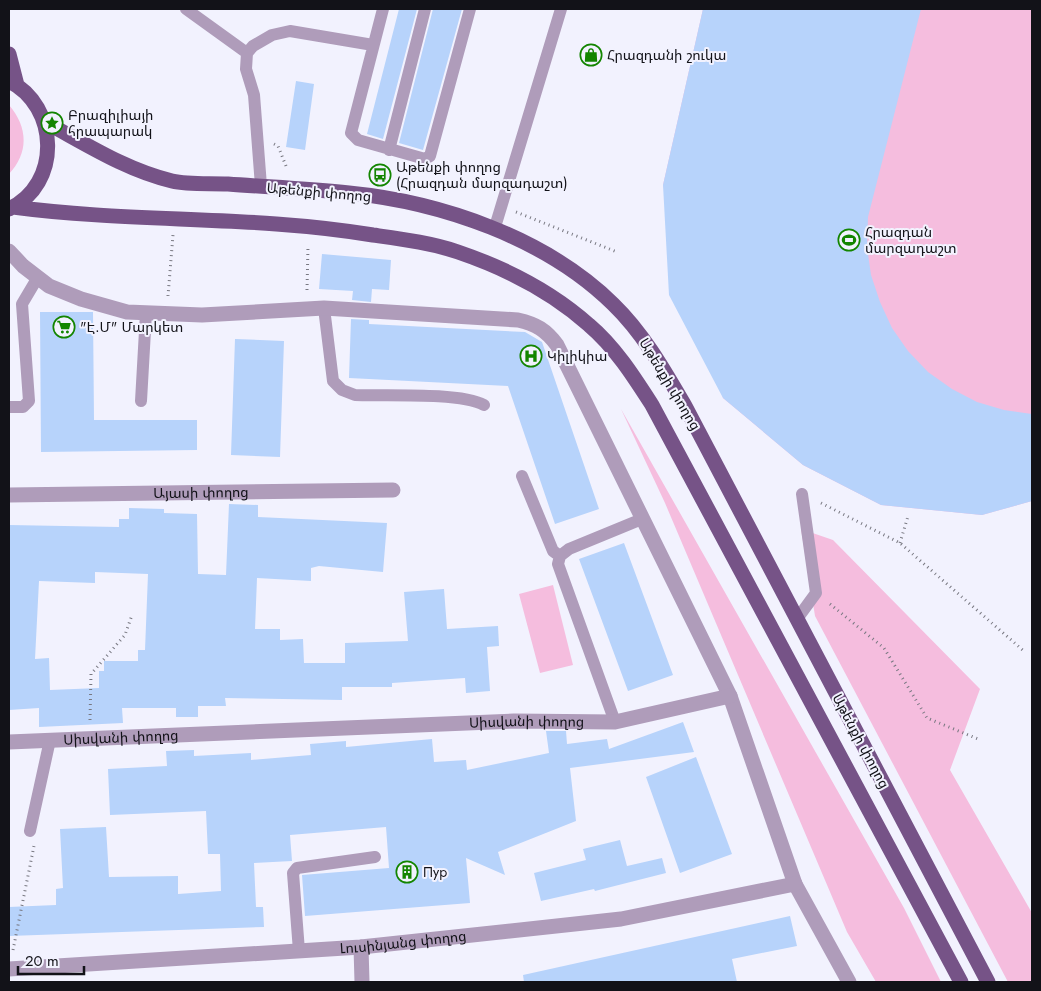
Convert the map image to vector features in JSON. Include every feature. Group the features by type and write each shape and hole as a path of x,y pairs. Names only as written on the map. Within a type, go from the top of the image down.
{"main road":[{"path":"9,54 13,83 34,101 45,122 49,141 47,161 40,179 28,195 11,208"},
{"name":"Աթենքի փողոց","path":"45,122 125,164 173,181 349,193 392,199 437,210 495,228 582,279 613,304 638,332 660,363 685,406 988,982"},
{"name":"Աթենքի փողոց","path":"11,208 70,215 178,218 316,227 405,240 457,251 510,273 554,299 590,326 617,354 652,405 961,982"}],"street":[{"path":"9,251 48,286 81,299 127,312 202,315 324,308 518,320 541,327 557,345 730,696 795,884 849,982"},
{"name":"Այասի փողոց","path":"9,495 393,490"},
{"name":"Սիսվանի փողոց","path":"9,742 514,721 615,722 730,696"},
{"name":"Լուսինյանց փողոց","path":"9,969 361,947 621,919 795,884"},
{"path":"361,947 362,982"}],"lane":[{"path":"186,9 247,53"},
{"path":"383,9 351,133 358,140 425,159 430,156 470,9"},
{"path":"389,150 425,9"},
{"path":"495,228 561,9"},
{"path":"261,186 254,95 246,69 247,53 253,46 272,35 290,31 374,45"},
{"path":"9,407 23,407 29,400 22,304 38,277"},
{"path":"324,308 333,381 342,390 355,395 475,400 484,405"},
{"path":"141,401 146,313"},
{"path":"522,476 554,551 560,556"},
{"path":"797,619 816,593 802,494"},
{"path":"615,722 558,564 560,556 569,549 642,519"},
{"path":"30,831 50,740"},
{"path":"299,951 293,873 297,868 374,856"}],"path":[{"path":"502,206 618,252"},
{"path":"167,314 173,235"},
{"path":"306,309 308,246"},
{"path":"802,494 900,543 1026,652"},
{"path":"900,543 908,516"},
{"path":"816,593 884,648 927,718 978,739"},
{"path":"90,739 91,674 125,635 132,616"},
{"path":"9,969 34,846 30,831"}],"shaded area":[{"name":"Հրազդան մարզադաշտ","path":"703,9 1032,9 1032,501 982,515 881,505 803,465 723,398 663,185"},
{"path":"9,105 20,122 24,140 20,157 16,166 9,174"},
{"path":"621,409 904,908 941,982 876,982 847,932 665,503"},
{"path":"801,529 833,540 980,689 950,770 1032,913 1032,982 1008,982 815,616"},
{"path":"553,585 573,665 540,673 519,594"}],"building":[{"path":"399,9 417,9 383,139 367,134"},
{"path":"433,9 462,9 423,150 399,143"},
{"name":"Հրազդան մարզադաշտ","path":"703,9 921,9 868,217 867,247 871,275 880,302 892,328 908,351 928,372 952,389 977,402 1004,410 1032,414 1032,501 982,515 881,505 803,465 723,398 669,295 663,185"},
{"path":"296,81 314,84 305,150 286,147"},
{"path":"322,254 391,260 389,290 372,289 371,302 352,300 353,291 319,289"},
{"path":"40,312 93,312 94,420 197,420 197,450 41,452"},
{"path":"351,319 369,320 369,324 525,332 542,342 599,509 555,524 508,386 349,378"},
{"path":"235,339 284,341 280,457 231,455"},
{"path":"229,504 258,505 258,517 387,523 383,572 319,566 311,568 311,581 257,578 255,629 280,629 280,640 303,639 304,663 345,663 345,643 408,641 404,592 444,589 447,629 498,626 499,646 487,647 490,691 466,693 465,678 392,683 392,687 342,687 342,700 225,698 226,706 198,706 198,717 176,717 176,708 122,708 123,723 39,727 39,708 9,710 9,525 119,527 119,519 129,519 129,508 164,509 164,513 197,514 198,574 226,575","holes":["95,572 148,574 145,650 138,650 138,661 104,661 104,671 99,671 99,688 50,690 49,658 35,659 39,581 95,583"]},
{"path":"624,543 673,675 628,691 579,559"},
{"path":"683,722 694,752 570,768 576,821 498,852 505,875 466,858 470,903 305,916 302,875 389,868 386,827 290,835 292,861 254,863 256,907 263,907 264,927 9,936 9,907 56,905 56,889 63,888 60,829 106,827 109,877 178,876 178,894 221,891 220,854 208,854 206,811 110,815 108,769 167,766 166,751 194,750 194,756 251,753 251,760 311,755 310,744 346,741 346,747 432,739 434,762 466,760 467,770 549,753 546,731 566,731 567,744 607,739 609,749"},
{"path":"696,757 732,854 680,873 646,777"},
{"path":"620,840 627,866 662,858 666,873 595,891 594,889 541,901 534,873 586,860 583,849"},
{"path":"790,916 797,946 732,959 737,982 524,982 523,975"}],"place":[{"name":"Հրազդանի շուկա","path":"591,55"},
{"name":"Բրազիլիայի հրապարակ","path":"52,123"},
{"name":"Աթենքի փողոց (Հրազդան մարզադաշտ)","path":"380,175"},
{"name":"Հրազդան մարզադաշտ","path":"849,240"},
{"name":"\"Է.Մ\" Մարկետ","path":"64,327"},
{"name":"Կիլիկիա","path":"531,356"},
{"name":"Пур","path":"407,872"}]}
